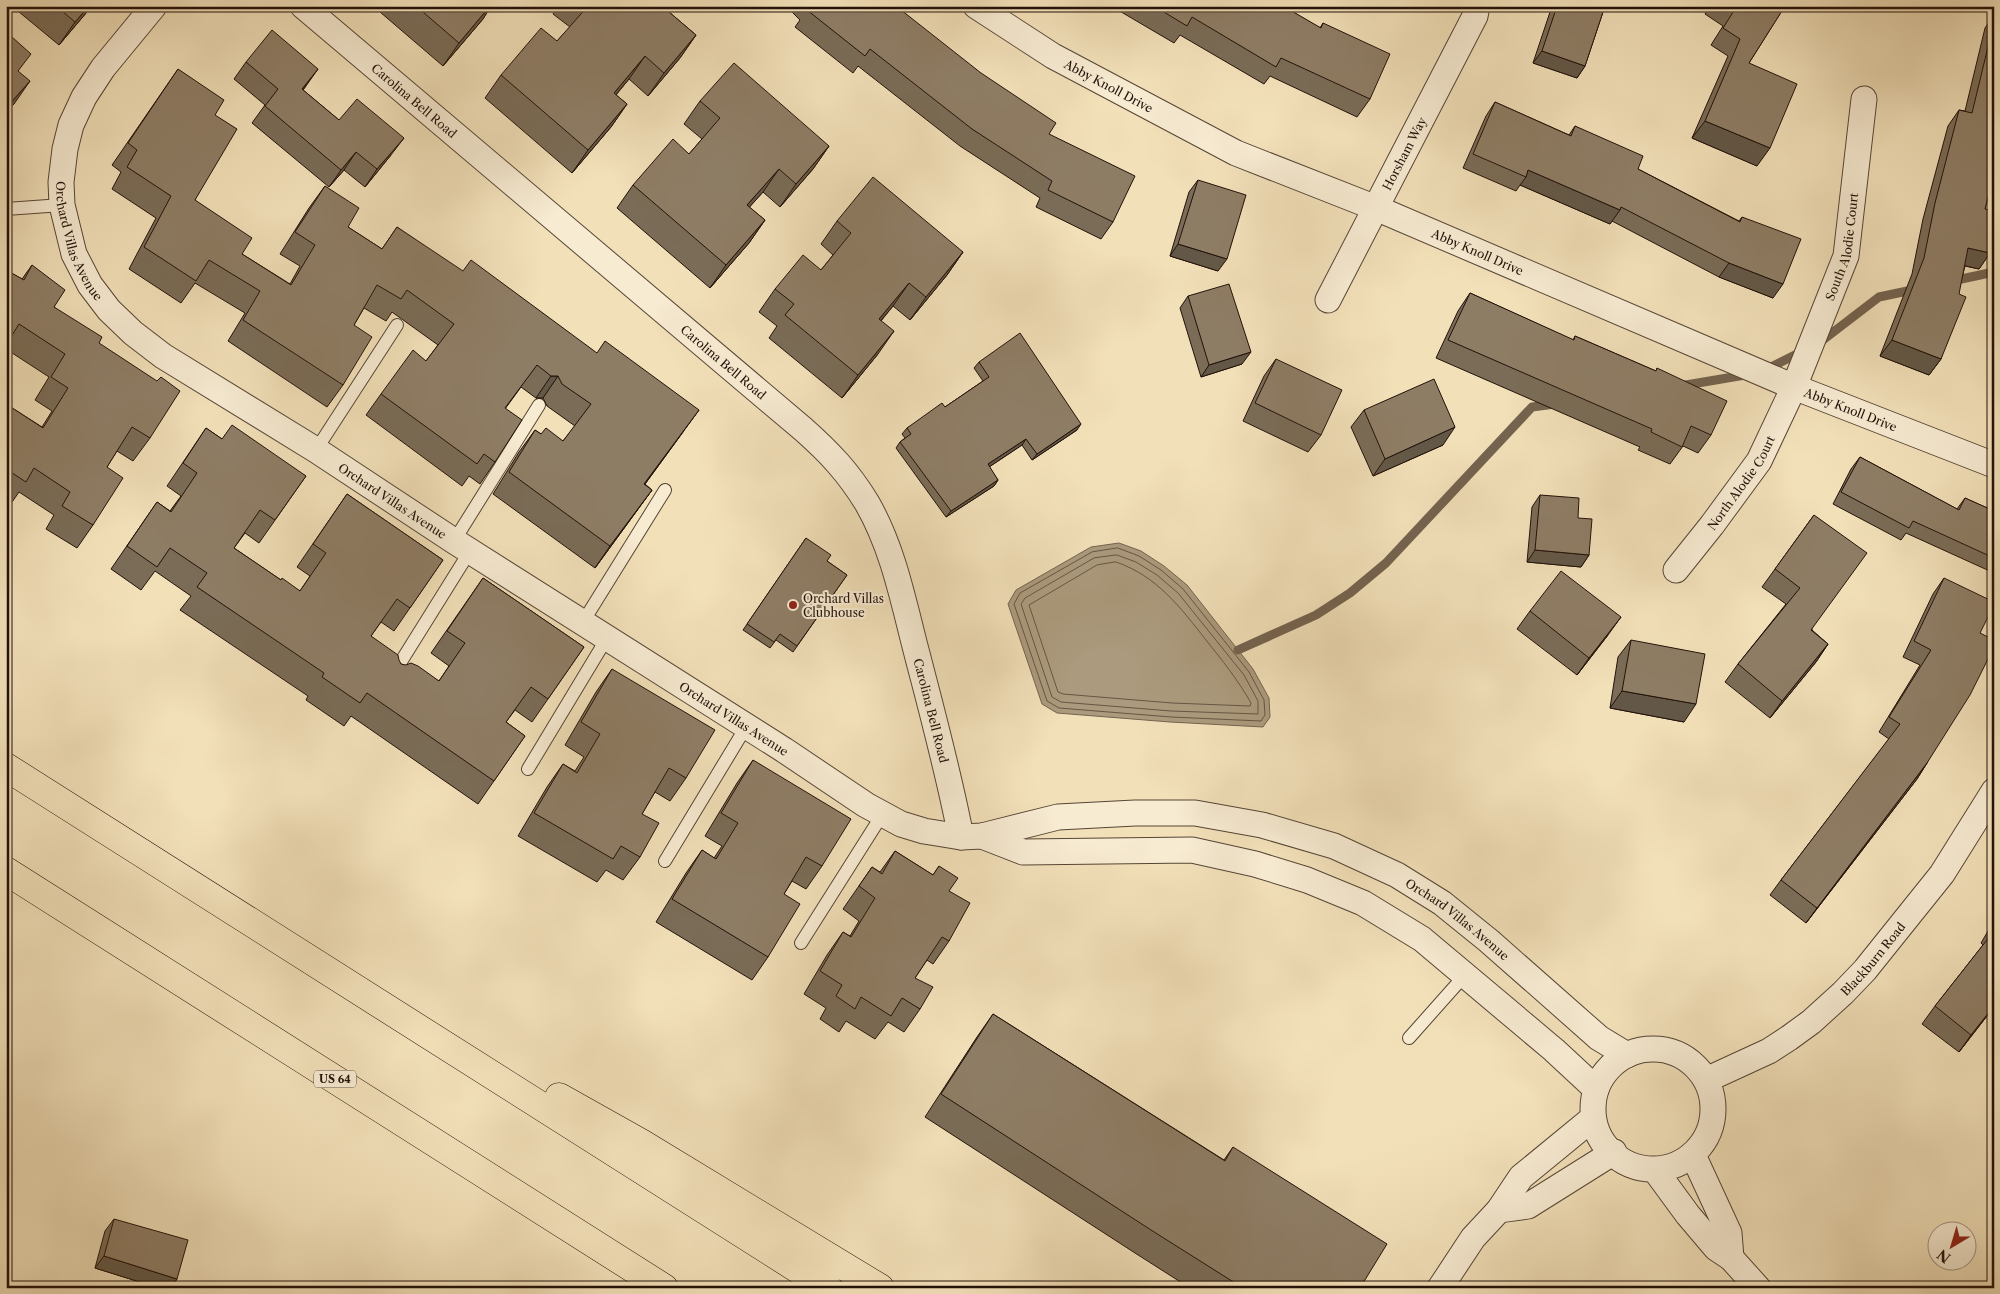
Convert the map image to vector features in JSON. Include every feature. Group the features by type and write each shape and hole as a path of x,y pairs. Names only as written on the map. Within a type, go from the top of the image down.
{"highway":[{"path":"6,767 828,1288"},
{"name":"US 64","path":"6,871 664,1288"},
{"path":"420,1029 561,1098 641,1142 880,1288"}],"street":[{"name":"Orchard Villas Avenue","path":"154,6 103,68 84,97 71,125 65,149 61,182 62,205 74,254 90,285 109,310 133,333 163,356 316,450 462,546 882,814 901,824 924,831 972,837 1023,852 1192,850 1255,864 1307,880 1363,903 1422,938 1554,1050 1596,1089"},
{"name":"Carolina Bell Road","path":"303,6 803,430 834,458 852,480 884,536 952,787 972,837"},
{"name":"Abby Knoll Drive","path":"976,6 1053,56 1236,153 1376,208 1794,387 1994,465"},
{"name":"Horsham Way","path":"1328,300 1475,16 1477,6"},
{"name":"South Alodie Court","path":"1794,387 1846,256 1864,99"},
{"name":"North Alodie Court","path":"1676,570 1712,525 1758,460 1794,387"},
{"name":"Blackburn Road","path":"1706,1080 1769,1051 1789,1038 1811,1022 1866,970 1942,874 1994,791"},
{"name":"Orchard Villas Avenue","path":"972,837 1058,817 1134,813 1195,813 1262,824 1334,846 1397,875 1442,904 1489,941 1599,1038 1627,1055"},
{"path":"1255,864 1262,824"},
{"path":"1645,1050 1663,1050 1680,1055 1695,1066 1706,1080 1713,1100 1713,1120 1706,1139 1693,1156 1675,1166 1655,1170 1635,1167 1614,1152 1602,1140 1593,1118 1596,1089 1608,1067 1627,1055 1645,1050"},
{"path":"1440,1288 1473,1238 1499,1210 1521,1177 1593,1118"},
{"path":"1499,1210 1528,1206 1614,1152"},
{"path":"1693,1156 1729,1233 1731,1258"},
{"path":"1655,1170 1688,1215 1716,1248 1731,1258 1758,1288"}],"lane":[{"path":"6,209 62,205"},
{"path":"316,450 397,325"},
{"path":"390,680 539,405"},
{"path":"583,622 665,490"},
{"path":"528,769 607,638"},
{"path":"665,861 746,727"},
{"path":"801,943 882,814"},
{"path":"1409,1038 1466,975"}],"water":[{"path":"1119,543 1141,551 1164,566 1187,585 1253,669 1269,698 1270,717 1263,727 1057,713 1042,704 1008,604 1016,590 1091,547"}],"building":[{"path":"56,6 89,6 75,22"},
{"path":"416,6 490,6 459,43"},
{"path":"588,6 662,6 696,35 664,73 645,56 614,93 627,104 588,150 501,75 541,28 557,41"},
{"path":"810,6 896,6 981,73 1056,123 1049,134 1135,176 1113,222 1048,190 1052,181 972,129 870,49 865,56 807,10"},
{"path":"1154,6 1283,6 1321,28 1323,23 1390,54 1370,99 1281,58 1276,67 1192,17 1187,26"},
{"path":"1557,6 1605,6 1585,66 1542,51"},
{"path":"1731,6 1785,6 1749,63 1797,84 1770,148 1705,121 1740,39 1723,28 1735,9"},
{"path":"1994,22 1994,173 1985,209 1994,211 1994,235 1990,253 1968,248 1959,294 1966,297 1941,359 1892,340 1924,258 1935,203 1959,110 1972,113"},
{"path":"272,30 318,69 302,89 339,120 357,99 404,138 377,169 356,152 341,170 265,106 278,89 246,62"},
{"path":"12,37 31,54 18,71 30,81 6,108 6,42"},
{"path":"734,63 829,146 796,184 779,169 747,205 765,220 726,265 633,185 673,139 689,154 720,118 700,101"},
{"path":"178,69 224,100 215,115 237,129 195,200 252,238 242,254 291,285 315,245 295,232 325,186 359,208 348,227 382,249 397,227 463,271 471,260 597,353 605,341 699,410 644,484 652,490 610,546 509,472 535,430 541,434 546,428 563,441 591,404 562,384 558,376 551,376 537,365 505,408 522,420 495,462 484,454 477,464 381,394 413,350 426,361 454,324 407,290 401,299 377,285 354,325 372,337 343,385 243,320 260,291 209,260 196,281 144,247 171,196 127,167 137,150 128,143"},
{"path":"1495,102 1571,136 1575,126 1643,156 1638,169 1740,222 1742,217 1801,239 1783,284 1729,263 1621,207 1620,210 1528,170 1526,177 1473,154"},
{"path":"873,177 963,252 926,297 909,283 879,319 894,331 858,375 785,315 794,304 775,289 803,255 821,270 851,233 837,221"},
{"path":"1198,180 1246,195 1227,259 1178,244"},
{"path":"32,265 65,290 54,307 102,337 99,343 157,381 161,377 180,391 150,438 132,427 107,467 123,478 93,525 62,506 70,492 34,468 26,482 6,469 6,404 43,428 68,388 51,377 65,354 19,324 6,345 6,270 24,280"},
{"path":"1229,284 1251,352 1209,365 1188,296"},
{"path":"1470,293 1574,340 1575,336 1656,371 1657,368 1727,401 1711,435 1691,426 1682,447 1651,432 1652,429 1448,340"},
{"path":"1020,333 1081,424 1037,454 1026,439 988,464 998,480 951,511 900,442 911,434 907,428 942,403 945,407 989,377 979,362"},
{"path":"1276,359 1342,390 1321,435 1255,403"},
{"path":"6,373 11,376 6,383"},
{"path":"1434,379 1455,427 1385,459 1364,410"},
{"path":"232,425 306,476 275,520 260,510 234,548 281,580 282,578 300,591 326,553 313,544 347,494 443,560 410,608 397,599 371,636 398,655 401,664 411,663 418,666 439,681 465,643 447,631 483,578 584,647 548,699 531,687 506,722 525,736 494,781 367,693 360,703 322,677 324,673 197,587 207,573 170,548 157,567 127,546 157,502 171,512 197,473 183,463 206,428 222,439"},
{"path":"1860,457 1959,510 1965,498 1994,511 1994,558 1913,521 1909,528 1841,492"},
{"path":"1540,495 1579,498 1578,518 1592,519 1589,555 1535,550"},
{"path":"1814,515 1867,553 1811,630 1828,644 1782,701 1738,664 1800,588 1775,569"},
{"name":"Orchard Villas Clubhouse","path":"806,538 831,555 827,561 847,575 797,646 780,634 774,642 747,624"},
{"path":"1561,571 1621,617 1589,658 1530,611"},
{"path":"1944,578 1994,602 1980,633 1994,640 1994,647 1970,695 1927,763 1817,908 1781,880 1900,724 1889,717 1931,650 1914,641"},
{"path":"1631,640 1705,654 1696,704 1622,691"},
{"path":"612,669 715,730 686,778 669,768 642,814 659,823 640,857 621,846 613,859 534,813 563,764 577,773 600,734 581,722"},
{"path":"753,760 851,819 822,866 806,857 784,894 800,904 768,957 672,899 702,850 716,859 738,823 721,813"},
{"path":"895,851 933,875 939,866 958,878 949,891 970,903 949,941 942,937 915,978 933,987 920,1009 902,998 891,1016 861,997 855,1009 836,996 842,985 820,971 843,932 851,937 875,898 859,886 872,867 882,874"},
{"path":"1994,931 1994,1006 1971,1035 1935,1006"},
{"path":"993,1014 1225,1161 1233,1147 1387,1244 1360,1288 1243,1288 941,1094"},
{"path":"114,1219 188,1240 177,1279 104,1256"}],"waterway":[{"path":"1952,281 1994,272"},
{"path":"1819,343 1879,297 1917,289"},
{"path":"1765,370 1803,351"},
{"path":"1680,386 1751,374"},
{"path":"1238,650 1316,615 1350,593 1386,563 1532,407 1555,404"}],"place":[{"name":"Orchard Villas Clubhouse","path":"793,605"}]}
